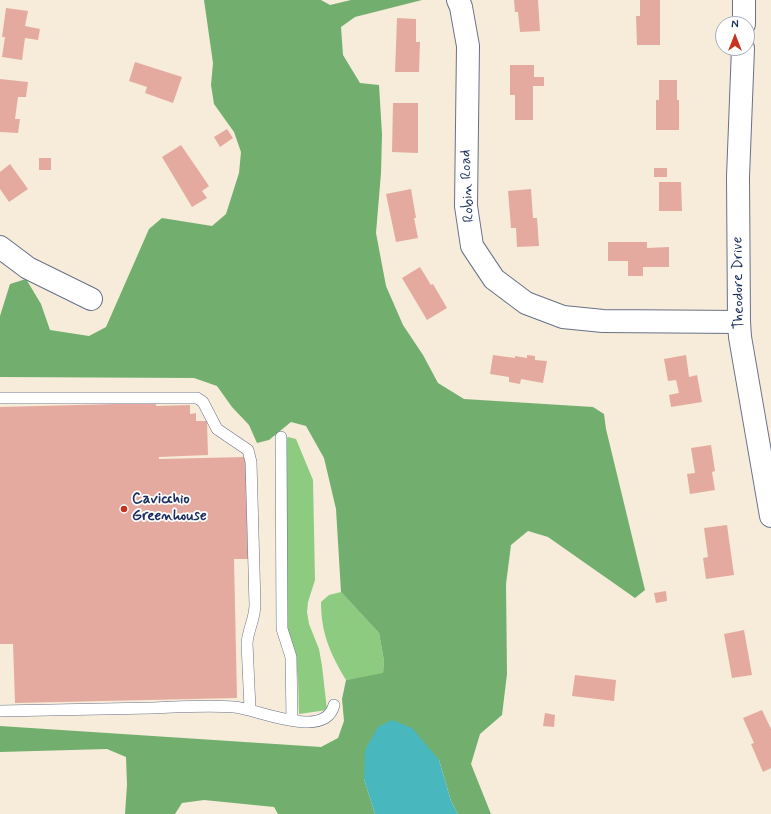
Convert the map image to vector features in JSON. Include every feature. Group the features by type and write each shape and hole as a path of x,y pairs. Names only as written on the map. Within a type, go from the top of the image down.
{"street":[{"name":"Robin Road","path":"458,0 461,7 468,46 466,206 472,246 494,279 526,304 563,317 603,321 739,322"},
{"path":"744,0 744,16"},
{"name":"Theodore Drive","path":"743,56 738,176 739,322 740,337 771,516"},
{"path":"0,247 28,268 91,299"}],"lane":[{"path":"0,398 197,398 203,402 212,424 248,450 251,462 255,606 255,612 248,633 247,643 250,709"},
{"path":"281,437 282,629 291,658 292,720"},
{"path":"0,711 220,706 250,709 292,720 318,721 330,714 334,705"}],"green space":[{"path":"204,0 321,0 330,5 351,0 422,0 355,17 341,27 343,55 360,83 379,85 382,134 381,173 376,233 386,286 403,325 423,355 438,383 464,399 593,407 604,414 606,429 645,590 635,598 548,537 528,531 511,545 506,584 507,674 502,715 480,734 471,764 491,814 458,814 451,801 439,760 364,779 375,814 278,814 274,807 204,800 182,803 175,814 125,814 127,785 126,757 107,749 0,752 0,726 321,747 338,738 344,721 342,699 346,680 383,673 384,661 379,633 341,592 336,509 324,458 306,426 291,422 269,440 257,443 249,425 232,407 217,386 194,378 0,377 0,316 10,284 26,279 41,304 50,330 89,336 106,327 149,229 162,218 212,226 226,214 239,173 241,152 234,132 214,104 211,85 213,63"},
{"path":"288,437 296,439 313,480 315,580 308,602 307,612 309,624 319,649 327,710 299,714 296,663 291,643 286,633 285,438"},
{"path":"341,592 379,633 384,661 383,674 346,680 335,661 325,633 321,613 321,602 329,595"}],"water":[{"path":"392,720 412,728 439,760 451,801 458,814 375,814 364,779 365,750 378,727"}],"building":[{"path":"514,0 538,0 540,31 520,32 518,12 515,12"},
{"path":"640,0 660,0 660,45 637,45 636,16 640,16"},
{"path":"6,8 28,11 25,26 40,29 38,40 25,38 22,60 2,57 5,37 2,37"},
{"path":"397,18 416,19 416,42 420,42 419,72 395,72"},
{"path":"135,62 182,77 173,103 145,93 147,87 129,81"},
{"path":"510,65 534,65 534,77 544,77 544,86 533,86 533,120 515,120 515,95 510,95"},
{"path":"0,79 28,82 26,97 18,97 15,119 20,119 18,133 0,132"},
{"path":"659,80 677,80 679,130 656,130 656,100 659,100"},
{"path":"393,103 418,103 418,153 392,152"},
{"path":"227,129 233,138 220,147 214,137"},
{"path":"181,145 209,186 202,191 207,198 192,207 162,157"},
{"path":"39,158 51,158 51,170 39,170"},
{"path":"10,164 28,189 9,202 0,189 0,172"},
{"path":"654,168 667,168 667,177 654,177"},
{"path":"659,182 681,182 682,211 659,211"},
{"path":"411,189 418,238 396,242 386,194"},
{"path":"531,189 533,218 537,218 539,246 517,247 516,228 511,228 508,191"},
{"path":"608,242 647,242 647,248 669,247 669,267 643,267 643,276 628,276 628,261 608,261"},
{"path":"420,267 431,285 433,284 447,308 427,320 402,278"},
{"path":"493,355 527,358 527,355 535,356 535,360 547,361 543,383 521,379 520,384 509,382 509,377 490,374"},
{"path":"686,355 689,377 697,375 702,402 671,407 669,395 679,393 676,380 668,381 664,359"},
{"name":"Cavicchio Greenhouse","path":"156,403 156,406 190,405 190,414 196,413 196,421 207,421 208,455 159,457 159,459 246,457 249,559 234,559 237,698 15,703 13,644 0,644 0,407"},
{"path":"711,445 715,471 712,472 715,490 690,494 687,474 695,473 691,448"},
{"path":"727,525 734,575 706,579 703,558 708,557 704,528"},
{"path":"666,591 667,601 656,603 654,593"},
{"path":"744,630 752,675 732,678 724,634"},
{"path":"575,675 616,680 614,701 572,696"},
{"path":"762,710 771,729 771,768 763,772 751,744 754,743 743,718"},
{"path":"545,713 555,715 554,727 543,726"}],"place":[{"name":"Cavicchio Greenhouse","path":"124,509"}]}
